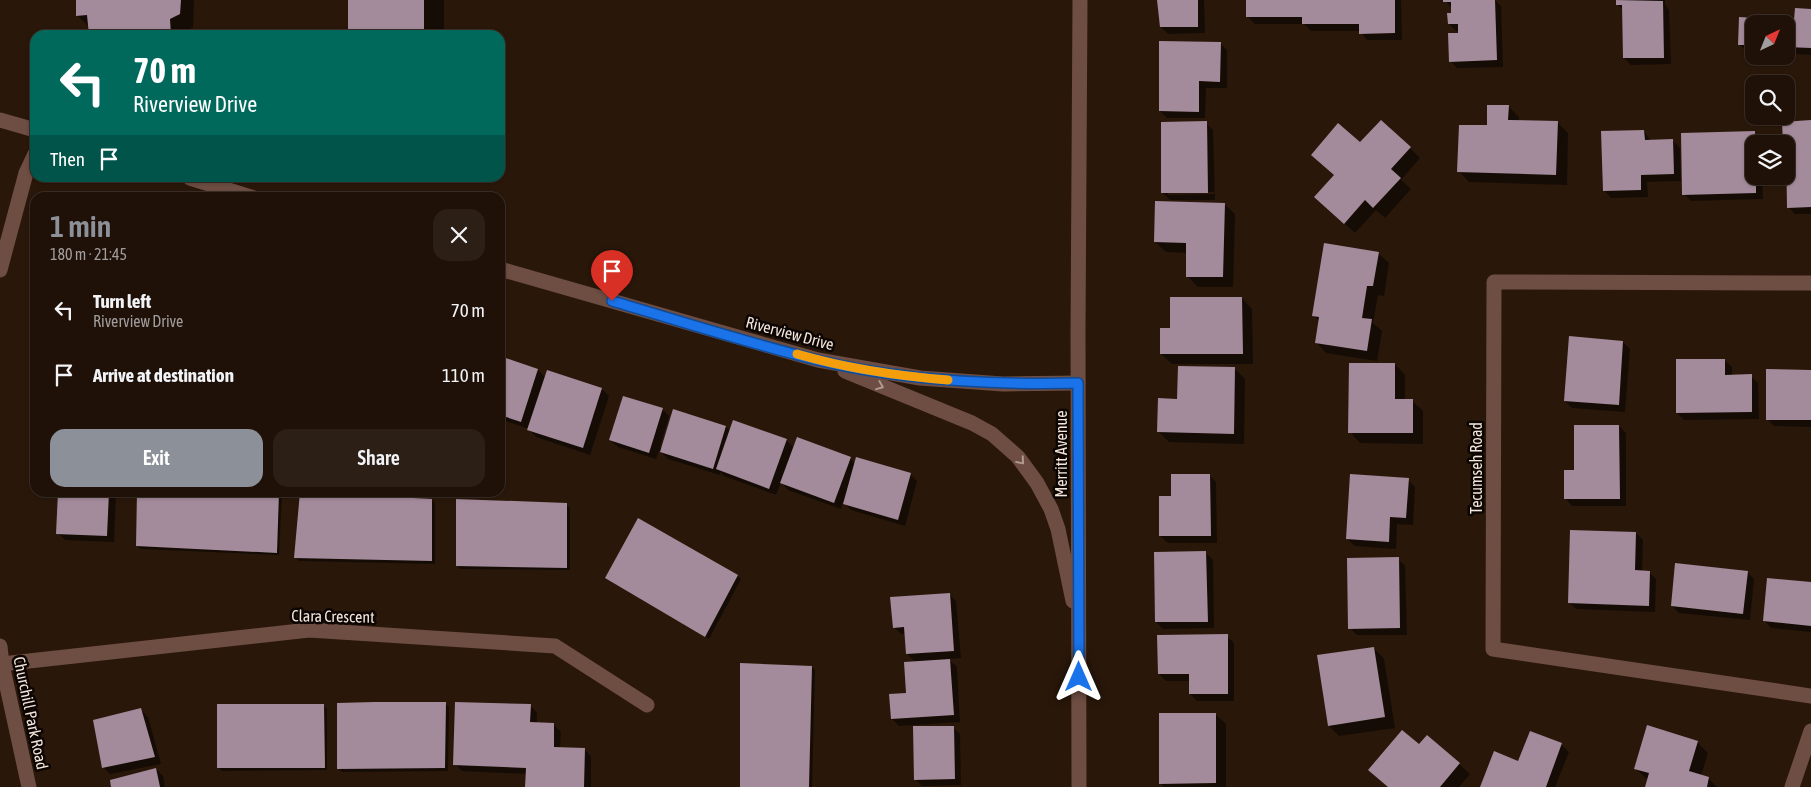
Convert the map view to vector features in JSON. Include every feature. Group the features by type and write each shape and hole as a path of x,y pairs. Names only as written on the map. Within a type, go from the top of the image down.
{"street":[{"name":"Merritt Avenue","path":"1080,0 1078,383 1080,787"},
{"path":"0,120 30,129"},
{"path":"0,270 26,173 30,165"},
{"path":"203,182 235,192"},
{"name":"Riverview Drive","path":"505,270 818,360 920,378 1002,384 1078,383"},
{"name":"Tecumseh Road","path":"1811,283 1494,282 1493,629 1493,649 1811,696"},
{"path":"818,360 972,423 992,434 1018,457 1037,483 1051,509 1079,622"},
{"name":"Clara Crescent","path":"2,664 309,630 555,646 647,705"},
{"name":"Churchill Park Road","path":"0,646 2,664 29,787"},
{"path":"1792,787 1811,731"}],"building":[{"path":"76,0 181,0 180,14 170,19 171,30 88,30 87,15 76,16"},
{"path":"348,0 424,0 424,30 348,30"},
{"path":"1157,0 1198,0 1198,27 1160,27"},
{"path":"1246,0 1395,0 1395,33 1359,34 1359,24 1302,24 1302,17 1246,17"},
{"path":"1443,0 1495,0 1497,60 1449,62 1448,33 1458,33 1458,24 1448,24 1447,13 1451,13 1451,2 1443,2"},
{"path":"1616,0 1663,1 1664,58 1623,58 1622,5 1616,5"},
{"path":"1795,8 1811,9 1811,48 1795,47"},
{"path":"1739,17 1745,17 1745,45 1738,45"},
{"path":"1159,41 1221,42 1220,82 1199,81 1199,112 1159,111"},
{"path":"1487,105 1509,105 1508,120 1558,121 1556,175 1457,172 1459,125 1487,125"},
{"path":"1381,120 1411,147 1391,169 1401,178 1373,208 1365,200 1344,224 1314,197 1334,175 1311,155 1338,123 1360,142"},
{"path":"1811,120 1811,207 1787,208 1787,185 1795,185 1795,135 1783,135 1782,125 1795,125 1795,121"},
{"path":"1207,121 1208,193 1161,193 1161,122"},
{"path":"1644,130 1645,140 1673,139 1674,174 1641,175 1641,190 1603,191 1601,131"},
{"path":"1755,131 1755,135 1745,135 1745,185 1756,185 1756,193 1682,195 1681,133"},
{"path":"1155,201 1225,203 1223,277 1186,277 1186,243 1154,242"},
{"path":"1324,243 1379,252 1373,286 1367,286 1362,318 1372,319 1367,351 1315,343 1319,317 1312,316"},
{"path":"1170,297 1242,297 1243,354 1160,354 1160,328 1170,328"},
{"path":"1569,336 1623,341 1619,405 1564,401"},
{"path":"505,358 538,369 521,422 505,417"},
{"path":"1676,359 1725,359 1725,375 1752,374 1752,412 1676,413"},
{"path":"1349,363 1395,363 1395,399 1413,399 1413,433 1348,433"},
{"path":"1178,366 1235,367 1234,434 1157,432 1158,398 1177,399"},
{"path":"1766,369 1811,370 1811,420 1766,420"},
{"path":"547,370 602,388 583,448 527,430"},
{"path":"623,396 663,408 649,453 609,440"},
{"path":"673,409 726,426 713,469 660,452"},
{"path":"733,420 787,439 769,489 716,469"},
{"path":"1574,425 1619,425 1620,499 1564,499 1564,470 1574,470"},
{"path":"797,437 851,457 834,503 780,483"},
{"path":"856,457 911,473 898,520 843,504"},
{"path":"1171,474 1210,474 1211,536 1159,536 1159,496 1171,496"},
{"path":"1350,474 1409,478 1406,518 1390,517 1389,542 1346,539"},
{"path":"58,497 109,497 107,536 56,534"},
{"path":"137,497 279,497 277,553 136,546"},
{"path":"300,497 432,499 432,561 294,558"},
{"path":"456,499 567,503 567,568 456,566"},
{"path":"638,518 738,575 705,637 605,578"},
{"path":"1570,530 1636,532 1635,570 1650,571 1649,606 1568,603"},
{"path":"1206,551 1208,622 1155,622 1154,552"},
{"path":"1399,557 1400,628 1348,629 1347,558"},
{"path":"1675,563 1748,571 1743,614 1671,606"},
{"path":"1767,578 1811,582 1811,626 1763,621"},
{"path":"950,593 954,651 906,654 904,627 893,628 890,597"},
{"path":"1228,634 1228,694 1189,694 1189,674 1158,674 1157,635"},
{"path":"1374,647 1385,717 1328,726 1317,655"},
{"path":"950,659 954,715 891,719 889,694 906,693 904,662"},
{"path":"740,663 812,666 809,787 740,787"},
{"path":"446,702 445,768 337,769 337,703"},
{"path":"455,702 531,704 530,722 554,723 554,747 585,748 584,787 525,787 526,768 453,765"},
{"path":"217,704 324,704 325,768 217,768"},
{"path":"141,708 155,757 102,768 93,720"},
{"path":"1159,713 1216,713 1216,783 1159,784"},
{"path":"1647,725 1698,741 1689,771 1709,777 1707,787 1645,787 1649,773 1634,769"},
{"path":"913,726 954,726 955,779 914,780"},
{"path":"1402,730 1419,744 1427,735 1460,763 1440,787 1388,787 1368,770"},
{"path":"1530,731 1562,743 1546,787 1480,787 1494,751 1518,761"},
{"path":"156,768 160,787 111,787 110,780"}],"slow traffic":[{"path":"797,354 818,360 920,378 948,380"}],"route":[{"path":"612,301 818,360 920,378 1002,384 1078,383 1079,677"}]}
